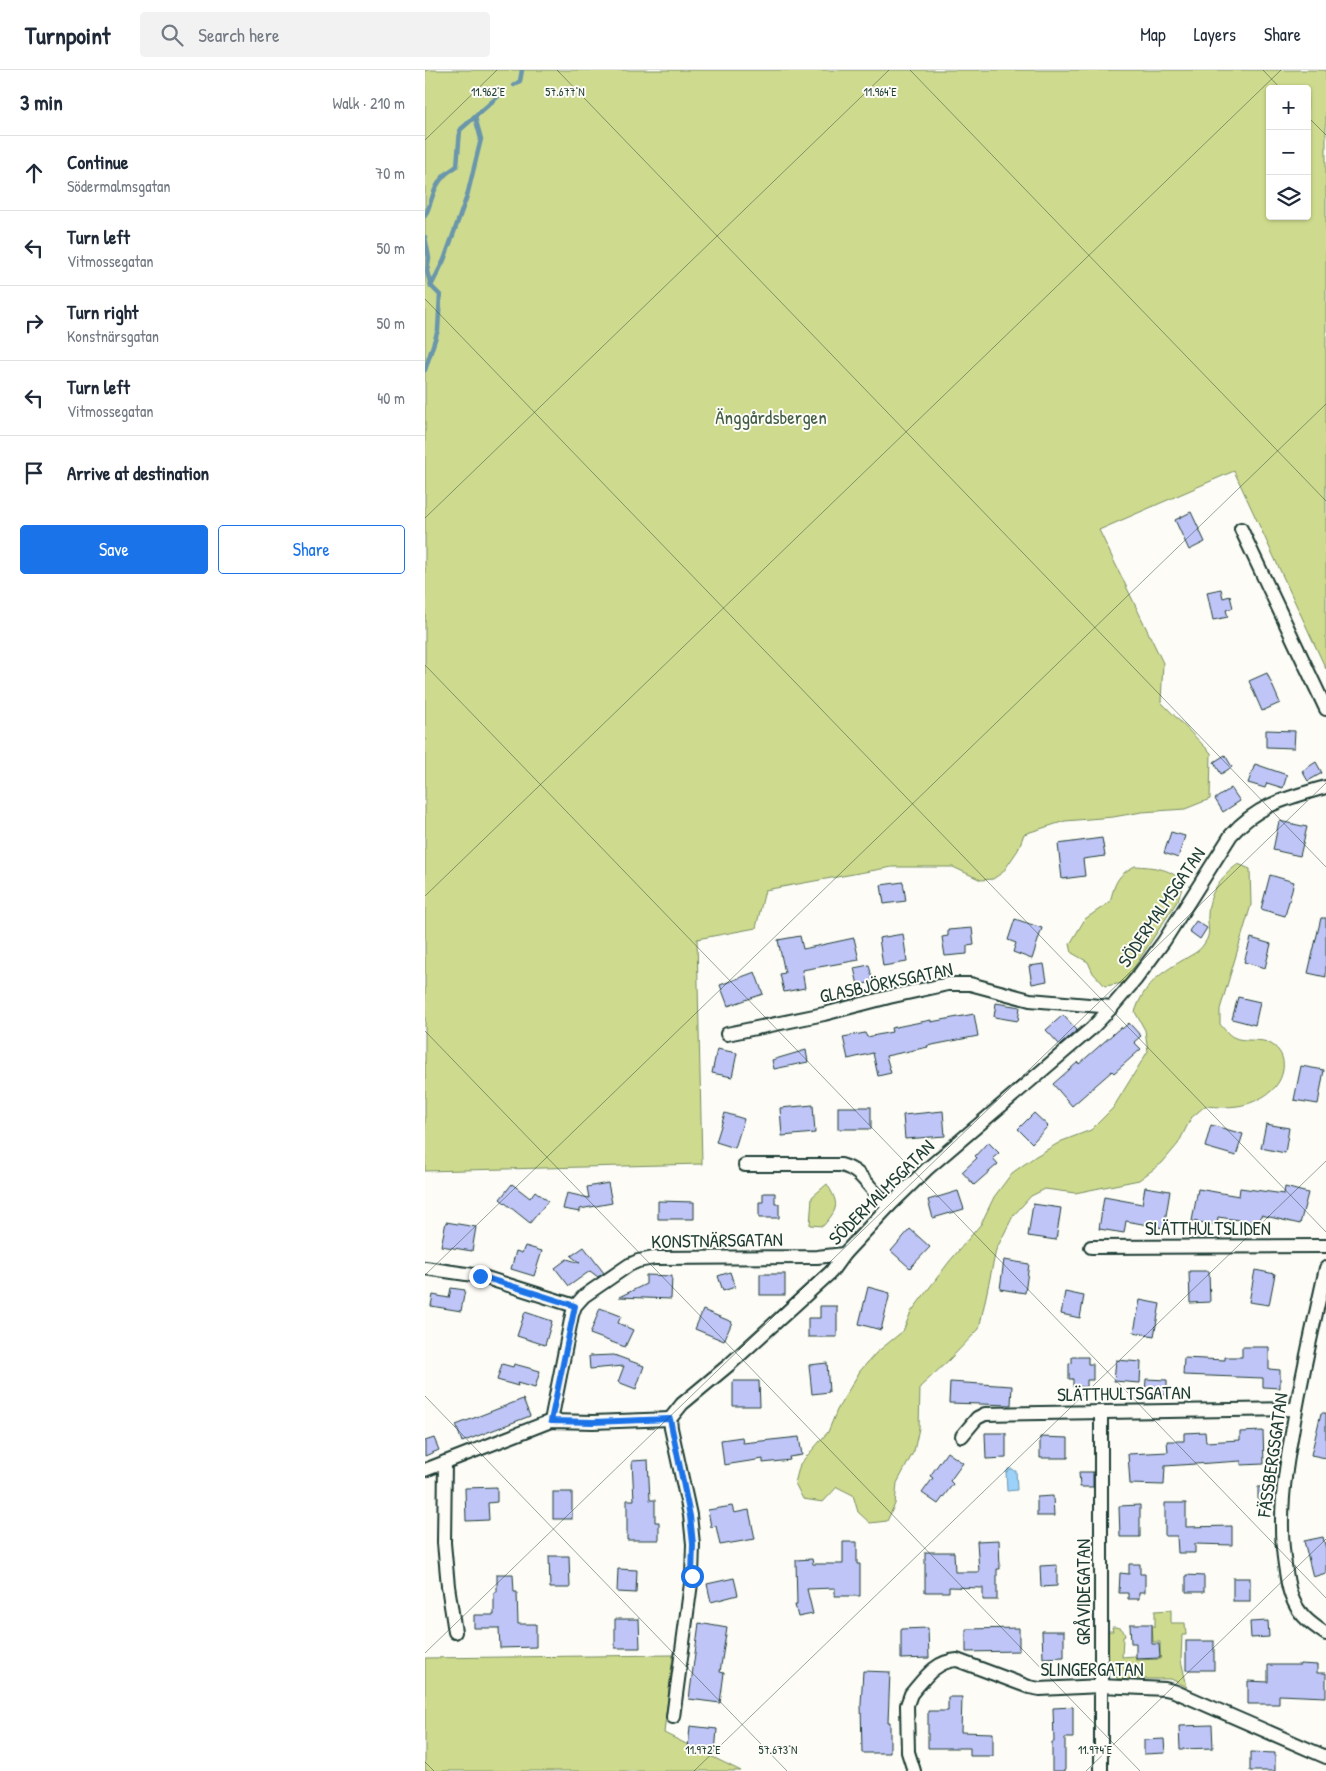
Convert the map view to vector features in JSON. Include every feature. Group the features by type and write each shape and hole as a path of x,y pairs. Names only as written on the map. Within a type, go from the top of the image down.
{"street":[{"path":"1241,529 1326,710"},
{"name":"SÖDERMALMSGATAN","path":"670,1419 682,1404 831,1272 844,1254 889,1206 954,1145 1092,1028 1137,979 1164,941 1231,835 1241,824 1267,806 1326,787"},
{"name":"GLASBJÖRKSGATAN","path":"727,1034 824,1014 948,984 970,984 1030,1000 1112,1007"},
{"path":"745,1165 841,1165 851,1167 861,1174 873,1190 889,1206"},
{"name":"SLÄTTHULTSLIDEN","path":"1091,1247 1326,1246"},
{"name":"KONSTNÄRSGATAN","path":"575,1306 584,1296 629,1265 644,1260 817,1257 844,1254"},
{"path":"425,1268 480,1276 575,1306 551,1421"},
{"name":"FÄSSBERGSGATAN","path":"1326,1268 1296,1409 1283,1490 1282,1545 1287,1579 1294,1603 1305,1619 1326,1634"},
{"name":"SLÄTTHULTSGATAN","path":"962,1436 977,1418 985,1414 1296,1409"},
{"name":"GRÅVIDEGATAN","path":"1101,1413 1101,1771"},
{"path":"425,1470 551,1421 593,1422 670,1419 690,1516 693,1544 692,1576 673,1717"},
{"path":"445,1462 444,1543 455,1632"},
{"name":"SLINGERGATAN","path":"914,1771 908,1752 907,1705 911,1694 934,1668 948,1660 957,1660 1039,1689 1101,1686 1165,1688 1326,1757"}],"green space":[{"name":"Änggårdsbergen","path":"425,70 1326,70 1326,669 1234,471 1099,530 1163,663 1161,702 1211,753 1210,799 1185,809 1065,821 1024,834 1018,850 1003,872 993,879 981,880 953,867 892,867 765,890 756,928 697,939 702,1164 425,1171"},
{"path":"1238,864 1250,869 1251,905 1220,1009 1220,1024 1237,1039 1267,1042 1277,1049 1281,1054 1283,1068 1275,1087 1262,1097 1247,1104 1231,1107 1205,1106 1191,1118 1178,1144 1162,1163 1139,1180 1075,1193 1045,1189 1031,1196 1013,1216 996,1250 979,1329 920,1387 919,1428 914,1451 897,1483 895,1504 887,1521 870,1523 858,1512 853,1495 837,1487 823,1502 803,1499 795,1483 800,1464 828,1432 837,1410 860,1371 876,1353 903,1331 911,1312 981,1224 994,1197 1012,1173 1062,1141 1091,1130 1113,1108 1148,1051 1145,1030 1135,1012 1143,994 1160,975 1202,947 1209,933 1209,907 1213,892 1221,880"},
{"path":"1135,866 1156,868 1169,872 1175,875 1183,885 1178,900 1124,983 1105,986 1093,973 1088,962 1072,953 1070,944 1085,919 1110,902 1120,876"},
{"path":"827,1184 835,1201 832,1215 823,1226 810,1225 812,1197"},
{"path":"1171,1610 1171,1623 1185,1623 1186,1635 1182,1635 1181,1660 1187,1687 1171,1679 1118,1679 1109,1670 1108,1631 1113,1631 1112,1627 1121,1628 1123,1631 1125,1636 1123,1637 1122,1657 1135,1656 1136,1660 1160,1659 1160,1642 1153,1642 1152,1626 1155,1626 1155,1611"},
{"path":"673,1655 664,1733 741,1771 425,1771 425,1658"}],"water":[{"path":"1008,1469 1016,1471 1017,1490 1007,1491 1006,1472"}],"building":[{"path":"1191,512 1205,542 1189,550 1175,520"},
{"path":"1221,589 1223,598 1230,596 1233,608 1226,610 1228,617 1213,620 1207,592"},
{"path":"1267,673 1280,703 1262,711 1249,681"},
{"path":"1266,730 1295,731 1294,748 1266,747"},
{"path":"1225,755 1232,767 1221,774 1214,762"},
{"path":"1316,762 1322,773 1308,781 1302,771"},
{"path":"1255,764 1287,775 1283,788 1267,783 1265,788 1248,783"},
{"path":"1231,788 1240,801 1223,812 1215,799"},
{"path":"1279,821 1307,827 1300,856 1273,850"},
{"path":"1171,832 1185,836 1178,858 1164,853"},
{"path":"1102,838 1105,856 1083,859 1085,876 1062,879 1058,844"},
{"path":"1270,875 1294,882 1285,916 1261,909"},
{"path":"903,882 906,901 884,904 881,885"},
{"path":"1321,918 1326,918 1326,977 1308,973"},
{"path":"1015,919 1042,928 1032,959 1013,952 1016,943 1008,940"},
{"path":"1196,921 1207,928 1200,939 1189,931"},
{"path":"972,928 974,945 967,946 967,954 945,956 942,937 948,936 948,930"},
{"path":"903,934 907,962 883,966 879,938"},
{"path":"800,936 803,949 854,938 859,960 802,970 805,988 784,992 780,974 785,973 778,940"},
{"path":"1251,938 1271,944 1265,968 1244,962"},
{"path":"1044,964 1047,981 1032,984 1029,966"},
{"path":"869,965 873,982 858,985 854,968"},
{"path":"755,972 763,994 728,1006 720,985"},
{"path":"1238,997 1260,1002 1255,1025 1232,1019"},
{"path":"996,1003 1020,1007 1018,1021 994,1017"},
{"path":"974,1014 978,1036 886,1056 891,1073 878,1076 873,1053 848,1059 843,1037 865,1033 867,1037 892,1032 891,1028"},
{"path":"1063,1015 1077,1030 1060,1045 1046,1030"},
{"path":"1129,1023 1141,1036 1134,1042 1141,1049 1114,1073 1112,1071 1072,1106 1053,1084 1121,1027 1122,1029"},
{"path":"717,1049 737,1053 732,1077 712,1073"},
{"path":"806,1050 808,1062 774,1069 772,1060"},
{"path":"1301,1066 1324,1070 1318,1104 1294,1100"},
{"path":"813,1105 815,1133 782,1136 780,1108"},
{"path":"838,1107 871,1107 871,1129 838,1129"},
{"path":"943,1111 945,1136 905,1139 903,1115"},
{"path":"725,1113 744,1119 735,1148 716,1142"},
{"path":"1034,1113 1048,1126 1032,1143 1018,1129"},
{"path":"1266,1124 1289,1128 1285,1153 1261,1148"},
{"path":"1211,1125 1243,1134 1236,1156 1205,1147"},
{"path":"988,1142 999,1153 993,1158 998,1164 974,1185 962,1172 977,1158 975,1156"},
{"path":"608,1183 612,1203 580,1209 580,1212 563,1209 567,1193 589,1198 587,1187"},
{"path":"512,1184 530,1198 535,1191 548,1201 530,1223 500,1199"},
{"path":"1145,1187 1170,1191 1164,1228 1126,1221 1124,1233 1099,1229 1104,1197 1142,1204"},
{"path":"1285,1187 1308,1193 1300,1224 1261,1215 1260,1223 1218,1217 1217,1225 1192,1221 1198,1189 1239,1196 1240,1188 1284,1194"},
{"path":"958,1191 964,1209 933,1218 928,1200"},
{"path":"763,1193 775,1193 775,1204 779,1204 779,1218 759,1218 759,1202 763,1202"},
{"path":"658,1201 694,1202 694,1219 658,1219"},
{"path":"1033,1204 1061,1208 1056,1240 1028,1236"},
{"path":"446,1222 476,1227 472,1251 441,1246"},
{"path":"910,1229 930,1247 910,1268 891,1251"},
{"path":"525,1246 542,1251 534,1276 511,1269 516,1251 522,1253"},
{"path":"584,1247 604,1273 598,1277 590,1271 569,1286 555,1268 567,1259 580,1263 571,1256"},
{"path":"1004,1260 1029,1264 1025,1293 1000,1289"},
{"path":"1255,1270 1275,1274 1269,1305 1249,1302"},
{"path":"1189,1271 1209,1271 1210,1302 1190,1303"},
{"path":"730,1272 735,1287 723,1291 718,1276"},
{"path":"760,1274 785,1274 785,1295 760,1295"},
{"path":"646,1275 672,1276 671,1299 619,1297 646,1284"},
{"path":"868,1287 890,1293 881,1330 859,1324"},
{"path":"451,1288 465,1290 461,1311 431,1306 433,1295 449,1298"},
{"path":"1065,1292 1084,1296 1080,1318 1061,1314"},
{"path":"1140,1300 1160,1304 1154,1336 1134,1332"},
{"path":"820,1306 837,1306 837,1337 808,1337 808,1318 820,1318"},
{"path":"600,1308 621,1316 618,1323 633,1330 625,1347 590,1334"},
{"path":"703,1310 732,1322 724,1341 695,1329"},
{"path":"525,1312 552,1321 545,1345 517,1336"},
{"path":"1242,1347 1269,1347 1269,1369 1280,1370 1280,1388 1263,1387 1263,1378 1183,1375 1184,1358 1225,1360 1225,1357 1242,1357"},
{"path":"614,1355 644,1366 636,1389 618,1382 624,1366 590,1369 589,1356"},
{"path":"1072,1357 1088,1357 1088,1364 1093,1364 1093,1380 1087,1380 1087,1387 1073,1387 1073,1379 1069,1379 1069,1364 1072,1363"},
{"path":"1116,1360 1141,1362 1140,1383 1114,1381"},
{"path":"827,1363 829,1392 812,1394 809,1365"},
{"path":"502,1364 513,1367 514,1364 540,1371 535,1388 517,1383 518,1386 497,1380"},
{"path":"1146,1379 1167,1380 1167,1395 1145,1394"},
{"path":"733,1381 759,1381 760,1406 733,1406"},
{"path":"950,1382 1012,1386 1011,1405 949,1403"},
{"path":"523,1399 530,1416 462,1442 456,1425"},
{"path":"1321,1413 1326,1413 1326,1458 1311,1455"},
{"path":"1263,1431 1264,1464 1241,1465 1241,1461 1165,1466 1164,1485 1130,1484 1128,1454 1168,1452 1167,1441 1184,1441 1184,1433 1205,1432 1206,1442 1240,1440 1240,1432"},
{"path":"985,1433 1006,1433 1006,1458 986,1459"},
{"path":"742,1437 743,1443 799,1437 802,1455 789,1457 790,1460 763,1463 763,1459 724,1465 721,1440"},
{"path":"1040,1437 1068,1438 1068,1458 1040,1458"},
{"path":"434,1438 439,1450 425,1456 425,1441"},
{"path":"947,1452 963,1463 950,1481 953,1484 938,1504 922,1493 933,1478 930,1476"},
{"path":"648,1460 650,1500 655,1500 655,1522 659,1522 659,1540 627,1540 627,1500 634,1500 632,1461"},
{"path":"1079,1472 1093,1472 1093,1487 1080,1487"},
{"path":"497,1487 497,1502 488,1503 489,1520 466,1521 465,1488"},
{"path":"1258,1487 1273,1487 1272,1501 1258,1500"},
{"path":"553,1492 572,1492 572,1519 553,1519"},
{"path":"1053,1496 1054,1516 1037,1516 1037,1497"},
{"path":"1165,1503 1186,1503 1186,1527 1232,1526 1232,1545 1195,1544 1195,1553 1178,1553 1177,1536 1165,1536"},
{"path":"1140,1505 1140,1537 1120,1537 1119,1506"},
{"path":"732,1506 734,1513 749,1510 755,1539 720,1545 716,1526 711,1527 708,1510"},
{"path":"1323,1537 1326,1549 1326,1573 1313,1577 1304,1541"},
{"path":"999,1540 1000,1569 997,1569 997,1600 983,1600 983,1588 949,1587 949,1592 925,1592 925,1552 954,1552 955,1572 979,1572 977,1541"},
{"path":"843,1542 857,1542 857,1564 860,1564 860,1596 835,1596 835,1588 807,1589 813,1614 798,1617 795,1605 797,1605 796,1560 812,1559 813,1564 843,1564"},
{"path":"549,1556 569,1556 570,1588 550,1588"},
{"path":"1129,1564 1140,1564 1140,1574 1145,1574 1145,1592 1139,1592 1139,1599 1128,1599 1128,1593 1119,1593 1120,1573 1129,1574"},
{"path":"1057,1565 1057,1586 1041,1587 1040,1566"},
{"path":"618,1569 637,1570 636,1593 617,1592"},
{"path":"497,1574 513,1574 514,1592 517,1592 518,1624 536,1624 536,1647 500,1648 499,1628 474,1628 474,1615 494,1615 494,1592 497,1592"},
{"path":"1186,1575 1204,1576 1204,1592 1186,1592"},
{"path":"734,1578 738,1595 711,1602 707,1584"},
{"path":"1233,1578 1250,1578 1250,1601 1233,1601"},
{"path":"615,1619 639,1619 640,1648 615,1648"},
{"path":"1268,1621 1269,1637 1251,1638 1250,1622"},
{"path":"699,1623 727,1628 720,1672 724,1673 720,1703 689,1699"},
{"path":"1130,1624 1152,1624 1152,1644 1159,1644 1160,1658 1136,1659 1136,1643 1131,1643"},
{"path":"928,1628 929,1658 901,1659 901,1629"},
{"path":"1019,1628 1019,1651 966,1652 966,1629"},
{"path":"1042,1631 1064,1631 1064,1657 1043,1658"},
{"path":"1186,1641 1214,1641 1214,1670 1186,1670"},
{"path":"1268,1665 1317,1665 1317,1673 1326,1673 1326,1697 1279,1695 1279,1704 1248,1704 1248,1681 1268,1682"},
{"path":"863,1671 890,1672 888,1722 890,1722 890,1753 862,1753 861,1704"},
{"path":"948,1697 962,1697 961,1732 993,1733 993,1756 970,1756 970,1748 928,1748 928,1711 948,1711"},
{"path":"1073,1707 1073,1738 1065,1738 1065,1771 1052,1771 1052,1742 1054,1742 1053,1708"},
{"path":"1212,1725 1213,1748 1180,1749 1179,1726"},
{"path":"690,1726 717,1729 715,1753 688,1750"},
{"path":"1164,1739 1165,1753 1144,1754 1144,1740"},
{"path":"1250,1752 1275,1753 1275,1771 1250,1771"}],"waterway":[{"path":"514,85 520,81 522,70"},
{"path":"425,216 440,180 457,166 460,130 503,92"},
{"path":"431,286 444,260 467,196 481,139 475,117"},
{"path":"425,237 429,258 427,271 431,286 440,295 438,330 425,370"}],"route":[{"path":"480,1276 575,1306 551,1421 593,1422 670,1419 690,1516 693,1544 692,1576"}]}
